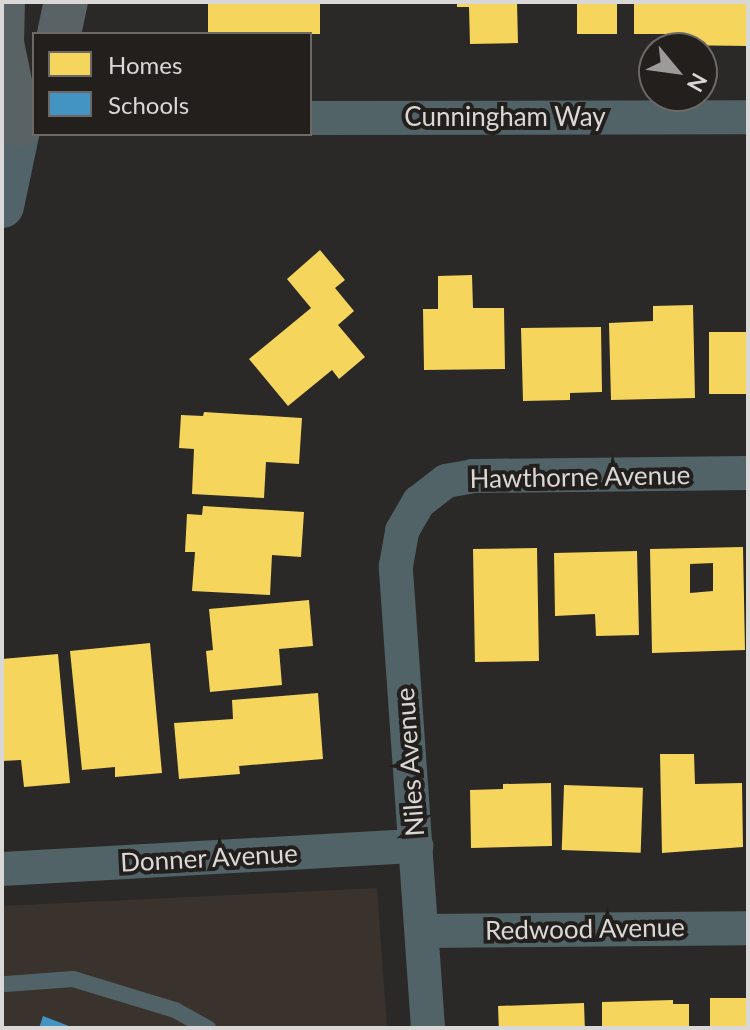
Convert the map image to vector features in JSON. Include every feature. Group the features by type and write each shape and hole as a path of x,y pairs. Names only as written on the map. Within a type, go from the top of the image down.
{"highway":[{"path":"3,2 2,43 29,117"},
{"path":"60,32 68,2"},
{"path":"68,2 75,32"}],"main road":[{"path":"2,206 29,117"}],"street":[{"name":"Cunningham Way","path":"312,118 748,117"},
{"name":"Hawthorne Avenue","path":"419,502 446,481 473,476 748,473"},
{"name":"Niles Avenue","path":"419,502 402,531 396,566 428,1028"},
{"name":"Donner Avenue","path":"2,869 416,846"},
{"name":"Redwood Avenue","path":"422,931 748,928"}],"lane":[{"path":"6,984 73,979 175,1010 208,1028"}],"shaded area":[{"path":"377,888 387,1028 2,1028 2,906"}],"building: Homes":[{"path":"208,2 320,2 320,34 208,32"},
{"path":"457,2 517,2 518,43 470,44 469,7 457,7"},
{"path":"577,2 617,2 617,34 577,34"},
{"path":"634,2 748,2 748,46 718,46 718,32 634,34"},
{"path":"320,250 345,280 335,288 354,311 338,325 365,357 339,379 332,370 288,406 249,359 311,308 287,279"},
{"path":"472,275 473,308 504,308 505,369 424,370 423,309 438,309 438,276"},
{"path":"693,305 695,398 611,400 609,323 653,321 653,306"},
{"path":"601,327 602,392 570,393 570,400 523,401 521,328"},
{"path":"709,332 748,332 748,394 709,394"},
{"path":"204,412 302,418 299,464 266,462 264,498 192,494 194,449 179,448 181,415 203,416"},
{"path":"203,506 304,512 301,557 272,555 270,595 192,591 195,552 185,552 187,514 202,515"},
{"path":"743,547 745,650 652,653 650,549","holes":["713,563 713,591 690,593 690,564"]},
{"path":"537,548 539,661 475,662 473,549"},
{"path":"637,551 639,635 596,636 595,614 555,616 554,553"},
{"path":"309,600 313,646 279,649 282,685 210,692 206,651 213,650 209,609"},
{"path":"150,643 162,773 115,777 115,767 82,770 70,651"},
{"path":"58,654 70,783 24,787 21,760 2,761 2,659"},
{"path":"318,693 323,759 239,766 240,774 179,779 174,723 233,719 232,700"},
{"path":"660,754 694,754 695,784 742,783 743,847 662,853"},
{"path":"551,783 552,846 471,848 470,790 503,789 503,784"},
{"path":"564,785 643,788 641,853 562,850"},
{"path":"710,998 748,998 748,1028 710,1028"},
{"path":"673,1000 673,1004 689,1004 689,1028 602,1028 602,1002"},
{"path":"584,1003 585,1028 499,1028 498,1006"}],"building: Schools":[{"path":"43,1016 74,1028 39,1028"}]}
